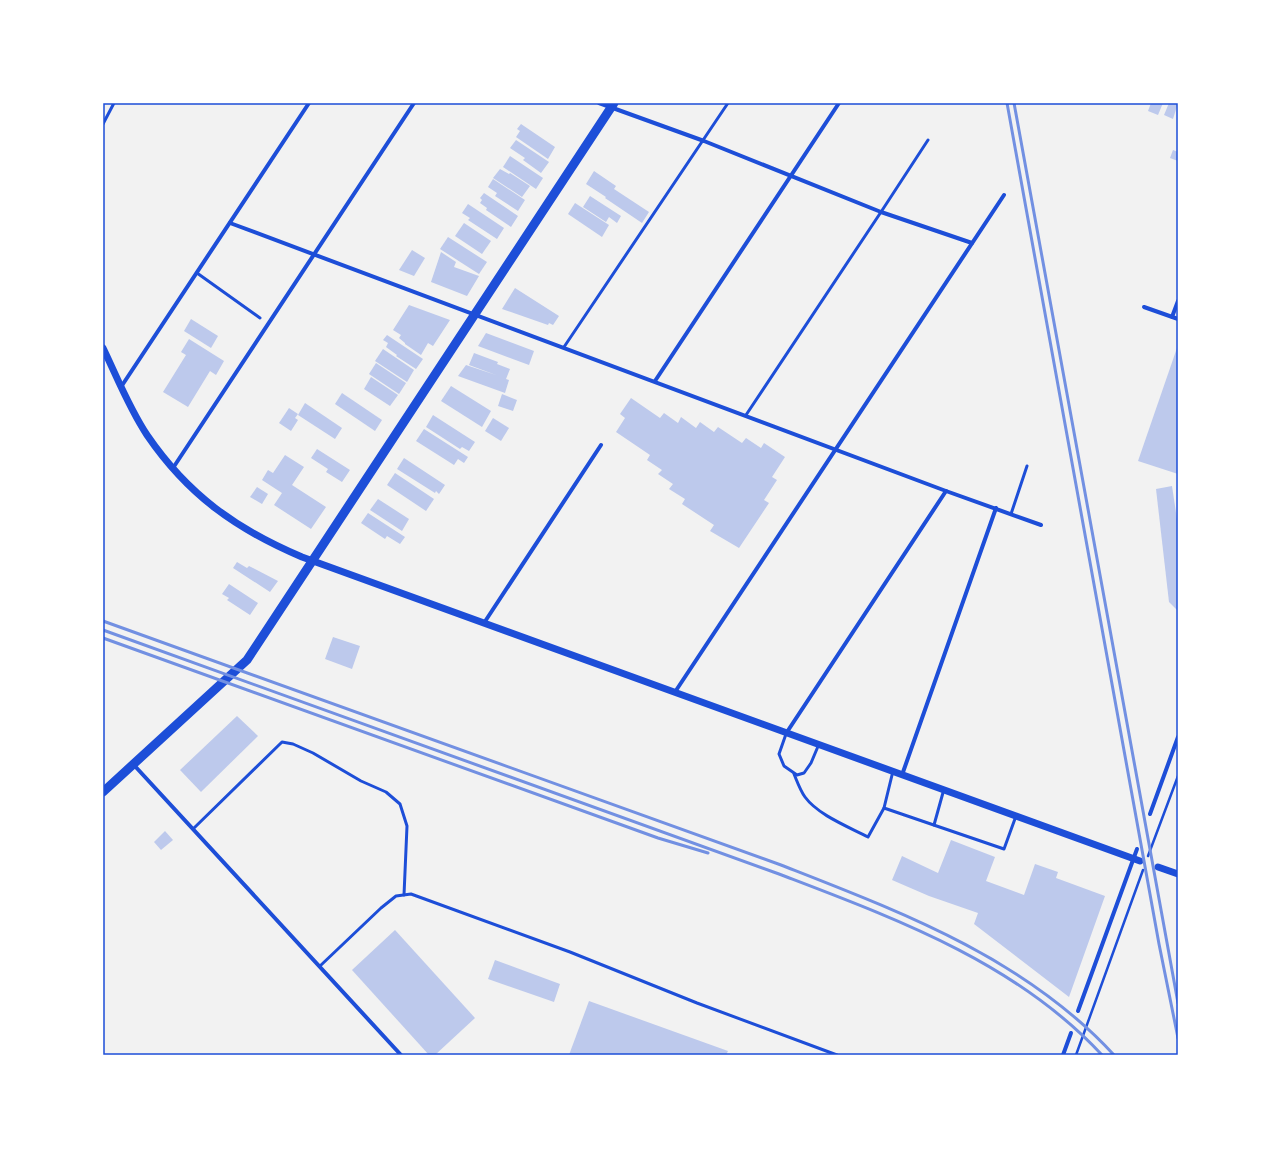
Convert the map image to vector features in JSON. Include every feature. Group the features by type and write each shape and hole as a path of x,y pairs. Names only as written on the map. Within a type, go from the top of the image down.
{"main road":[{"path":"103,792 247,660 612,105"}],"street":[{"path":"121,387 309,103"},
{"path":"173,469 414,103"},
{"path":"599,103 612,105 881,212 972,243"},
{"path":"655,381 839,103"},
{"path":"675,692 1004,195"},
{"path":"230,223 1041,525"},
{"path":"1172,317 1178,301"},
{"path":"1144,307 1178,319"},
{"path":"103,348 121,387 147,434 173,469 219,512 245,530 273,545 1140,861"},
{"path":"484,623 601,445"},
{"path":"787,732 946,490"},
{"path":"902,774 996,508"},
{"path":"1150,814 1178,737"},
{"path":"133,764 401,1055"},
{"path":"1078,1011 1140,861 1137,849"},
{"path":"1158,867 1178,874"},
{"path":"1063,1055 1071,1033"}],"lane":[{"path":"103,124 114,103"},
{"path":"564,347 704,141 728,103"},
{"path":"746,415 928,140"},
{"path":"197,273 260,318"},
{"path":"1011,514 1027,466"},
{"path":"787,732 779,754 784,766 794,774 805,797 816,808 868,837 884,808 893,771"},
{"path":"193,829 282,742 293,744 314,753 361,781 386,792 400,804 407,826 404,895"},
{"path":"794,774 797,775 804,773 811,763 819,744"},
{"path":"934,825 944,790"},
{"path":"884,808 1004,849 1016,816"},
{"path":"320,966 381,908 396,896 411,894 562,949 697,1003 837,1055"}],"path":[{"path":"1140,861 1178,776"},
{"path":"1076,1055 1144,869"}],"building":[{"path":"1151,103 1163,103 1158,115 1148,111"},
{"path":"1169,103 1178,103 1173,119 1164,115"},
{"path":"521,124 555,147 548,159 516,137 520,131 517,129"},
{"path":"516,140 549,162 541,173 523,160 525,158 510,148"},
{"path":"1173,150 1178,152 1178,161 1170,158"},
{"path":"510,156 543,178 536,189 503,167"},
{"path":"500,169 509,174 510,173 530,186 522,197 493,178"},
{"path":"594,171 616,186 614,189 649,212 642,223 586,184"},
{"path":"493,179 525,200 518,211 495,196 497,193 488,187"},
{"path":"484,193 518,216 511,227 486,210 487,208 480,203 482,200 480,198"},
{"path":"590,196 621,216 617,223 609,217 606,222 583,207"},
{"path":"575,203 609,225 602,237 568,214"},
{"path":"468,204 504,228 497,239 468,220 470,218 462,213"},
{"path":"464,223 491,241 482,254 455,236"},
{"path":"448,237 487,262 479,274 440,249"},
{"path":"412,250 425,258 414,276 399,270"},
{"path":"441,252 456,262 454,267 479,276 467,296 431,282"},
{"path":"515,288 559,316 553,325 549,323 548,325 502,309"},
{"path":"409,305 450,320 433,346 428,343 421,355 405,344 399,338 401,335 393,330"},
{"path":"191,319 218,336 211,348 184,331"},
{"path":"486,333 534,351 529,365 478,346"},
{"path":"387,335 423,359 416,369 396,356 397,355 386,347 388,343 383,340"},
{"path":"189,339 224,361 216,375 210,371 188,407 163,392 186,355 181,352"},
{"path":"1178,345 1178,474 1138,461"},
{"path":"383,349 414,370 407,382 375,361"},
{"path":"474,353 498,362 497,364 510,369 506,379 509,380 505,393 458,376 466,365 496,375 469,365"},
{"path":"376,363 406,383 399,394 369,374"},
{"path":"371,377 398,395 390,406 364,389"},
{"path":"451,386 491,411 482,427 441,401"},
{"path":"342,393 382,420 375,431 335,404"},
{"path":"502,394 517,400 513,411 498,406"},
{"path":"631,398 660,418 664,413 678,423 681,417 696,428 700,422 714,432 718,427 742,443 746,438 761,448 764,443 785,457 772,477 777,480 764,500 769,503 739,548 710,531 714,525 682,504 685,499 669,489 673,484 658,474 662,470 647,460 650,455 616,432 625,418 620,414"},
{"path":"305,403 342,428 335,439 298,415"},
{"path":"289,408 298,414 295,418 298,420 291,431 279,423"},
{"path":"433,415 475,442 469,451 462,447 460,449 426,427"},
{"path":"493,418 509,428 501,441 485,431"},
{"path":"424,429 468,457 464,463 458,459 454,465 416,441"},
{"path":"317,449 350,470 342,482 326,472 328,469 311,458"},
{"path":"285,455 304,467 292,485 326,507 311,529 274,505 282,493 262,480 268,470 273,473"},
{"path":"404,458 445,485 439,494 397,469"},
{"path":"395,473 434,499 426,511 387,485"},
{"path":"1172,486 1178,526 1178,611 1169,602 1156,489"},
{"path":"257,487 268,494 262,504 250,497"},
{"path":"378,499 409,519 402,531 370,510"},
{"path":"368,513 405,537 400,544 387,536 385,539 361,523"},
{"path":"237,562 247,568 249,566 278,581 270,592 233,568"},
{"path":"229,584 258,603 250,615 227,600 229,598 222,594"},
{"path":"333,637 360,646 352,669 325,659"},
{"path":"237,716 258,736 201,792 180,770"},
{"path":"165,831 173,840 161,850 154,842"},
{"path":"951,840 995,857 986,881 1024,895 1035,864 1058,872 1056,878 1105,896 1069,997 974,924 978,913 929,896 892,880 902,856 938,873"},
{"path":"395,930 475,1018 435,1055 429,1055 352,970"},
{"path":"495,960 560,984 554,1002 488,979"},
{"path":"589,1001 728,1051 726,1055 569,1055"}],"railway":[{"path":"1007,103 1159,944 1178,1038"},
{"path":"1014,103 1178,1003"},
{"path":"103,621 781,865 916,920 959,941 1001,965 1041,991 1079,1021 1114,1055"},
{"path":"103,630 779,874 909,926 992,968 1031,994 1068,1022 1102,1055"},
{"path":"103,638 658,838 708,853"}]}
